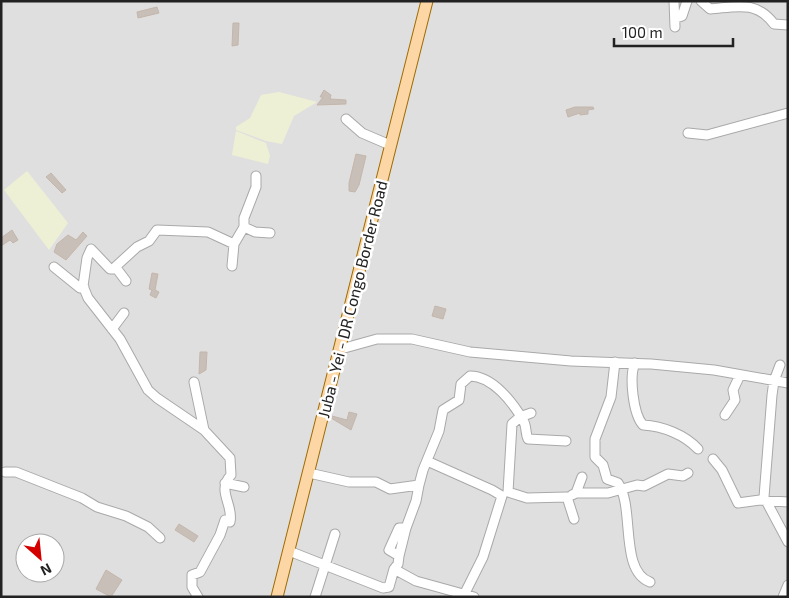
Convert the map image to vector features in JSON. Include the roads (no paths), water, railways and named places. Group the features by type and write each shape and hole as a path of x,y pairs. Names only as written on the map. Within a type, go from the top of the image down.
{"main road":[{"name":"Juba - Yei - DR Congo Border Road","path":"277,597 428,1"}],"street":[{"path":"674,1 675,23 682,16 687,1"},
{"path":"701,1 710,9 744,5 754,7 767,15 774,24 788,25"},
{"path":"688,133 707,135 788,112"},
{"path":"346,118 362,132 390,145"},
{"path":"232,266 234,244 244,227 244,218 256,187 256,176"},
{"path":"244,227 254,232 270,232"},
{"path":"113,269 137,247 149,241 157,230 208,232 234,244"},
{"path":"126,281 117,269 110,269 91,249 86,258 84,287 88,298 112,329 135,364 148,390 204,430 230,458 231,475 225,483 224,491 230,509 230,522 225,520 220,535 200,572 192,574 192,587 198,597"},
{"path":"54,267 80,288 84,287"},
{"path":"112,329 124,314"},
{"path":"341,349 377,339 412,339 470,352 635,363 740,375 788,383"},
{"path":"615,362 611,397 596,434 594,453 597,460 603,465 607,479 618,483 626,499 624,510 633,565 638,575 650,582"},
{"path":"635,363 631,373 638,419 644,425 655,426 690,440 698,449"},
{"path":"780,365 774,381 766,501 788,542"},
{"path":"725,415 735,400 732,390 740,375"},
{"path":"289,551 327,565 387,592 394,569 398,564 399,556 389,550 399,528 406,528 416,501 419,484 439,431 443,410 459,400 461,384 470,376 475,376 497,388 511,402 525,426 528,439 566,442"},
{"path":"194,382 204,430"},
{"path":"531,413 520,417 512,424 508,492 527,498 567,497 594,492 602,494 644,486 668,474 683,476 688,473"},
{"path":"713,459 722,470 738,502 788,502"},
{"path":"394,569 416,581 467,596 483,557 502,496 427,461"},
{"path":"5,472 16,472 82,498 97,507 120,513 148,527 160,538"},
{"path":"309,473 349,482 376,482 390,490 419,484"},
{"path":"576,494 582,477"},
{"path":"225,483 244,488"},
{"path":"567,497 574,519"},
{"path":"315,597 336,534"},
{"path":"783,597 788,585"}]}
